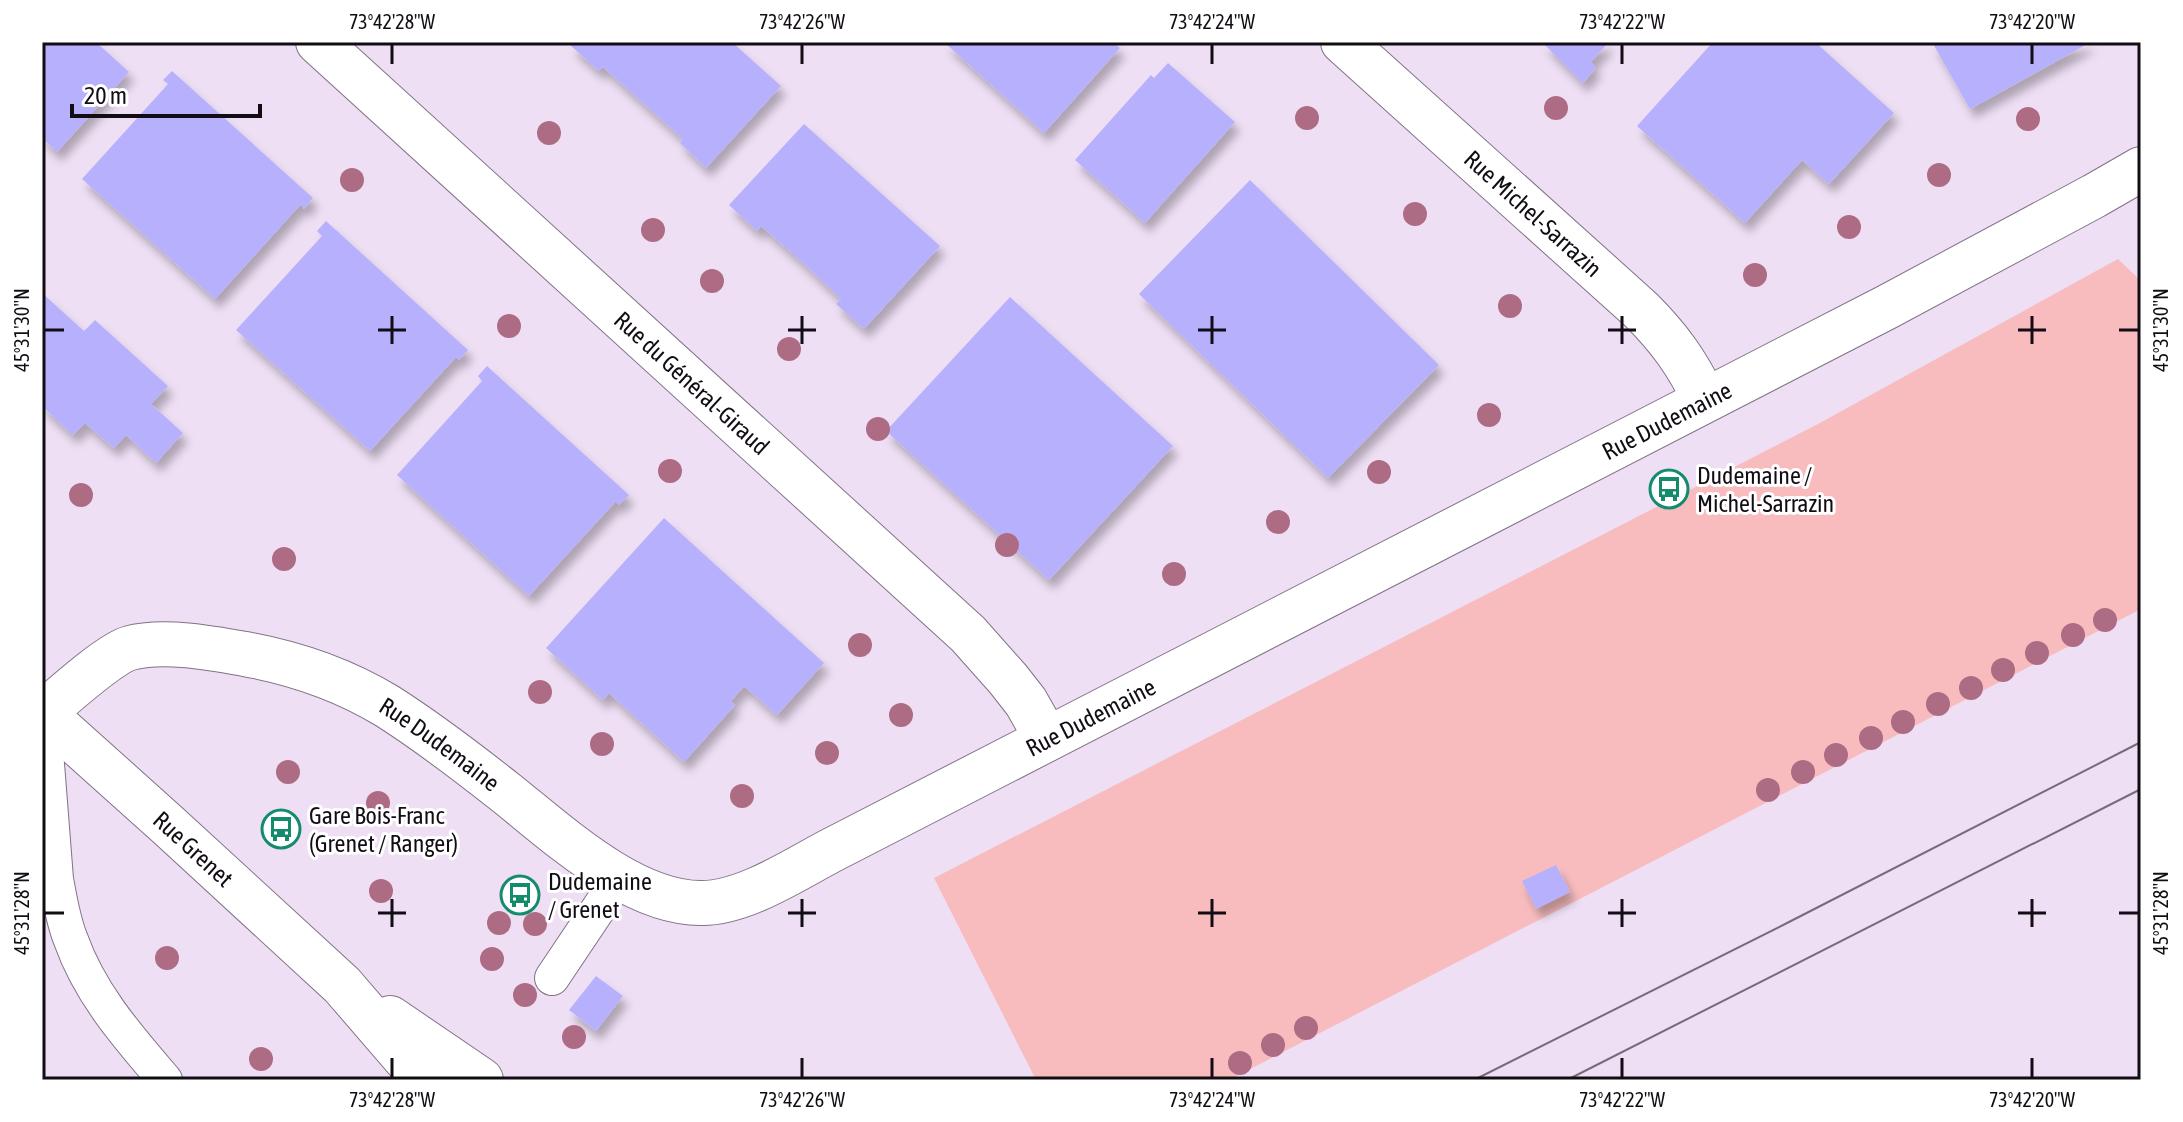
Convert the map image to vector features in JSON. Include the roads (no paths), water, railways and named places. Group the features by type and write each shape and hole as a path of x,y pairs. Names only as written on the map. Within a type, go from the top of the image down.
{"street":[{"name":"Rue du Général-Giraud","path":"318,42 968,634 1026,702 1047,739"},
{"name":"Rue Michel-Sarrazin","path":"1343,42 1641,310 1667,337 1691,371 1705,400"},
{"name":"Rue Dudemaine","path":"42,713 128,648 183,646 278,660 354,688 386,706 619,878 668,899 703,903 726,899 770,882 1887,307 2141,169"},
{"name":"Rue Grenet","path":"42,713 342,985 424,1080"},
{"name":"Rue Grenet","path":"342,985 481,1080"}],"lane":[{"path":"42,713 56,879 70,940 87,978 111,1016 165,1080"},
{"path":"552,978 619,878"}],"tram line":[{"path":"1474,1080 2141,742"},
{"path":"1567,1080 2141,789"}],"place":[{"name":"Dudemaine / Michel-Sarrazin","path":"1669,489"},
{"name":"Gare Bois-Franc (Grenet / Ranger)","path":"281,829"},
{"name":"Dudemaine / Grenet","path":"520,895"}]}
